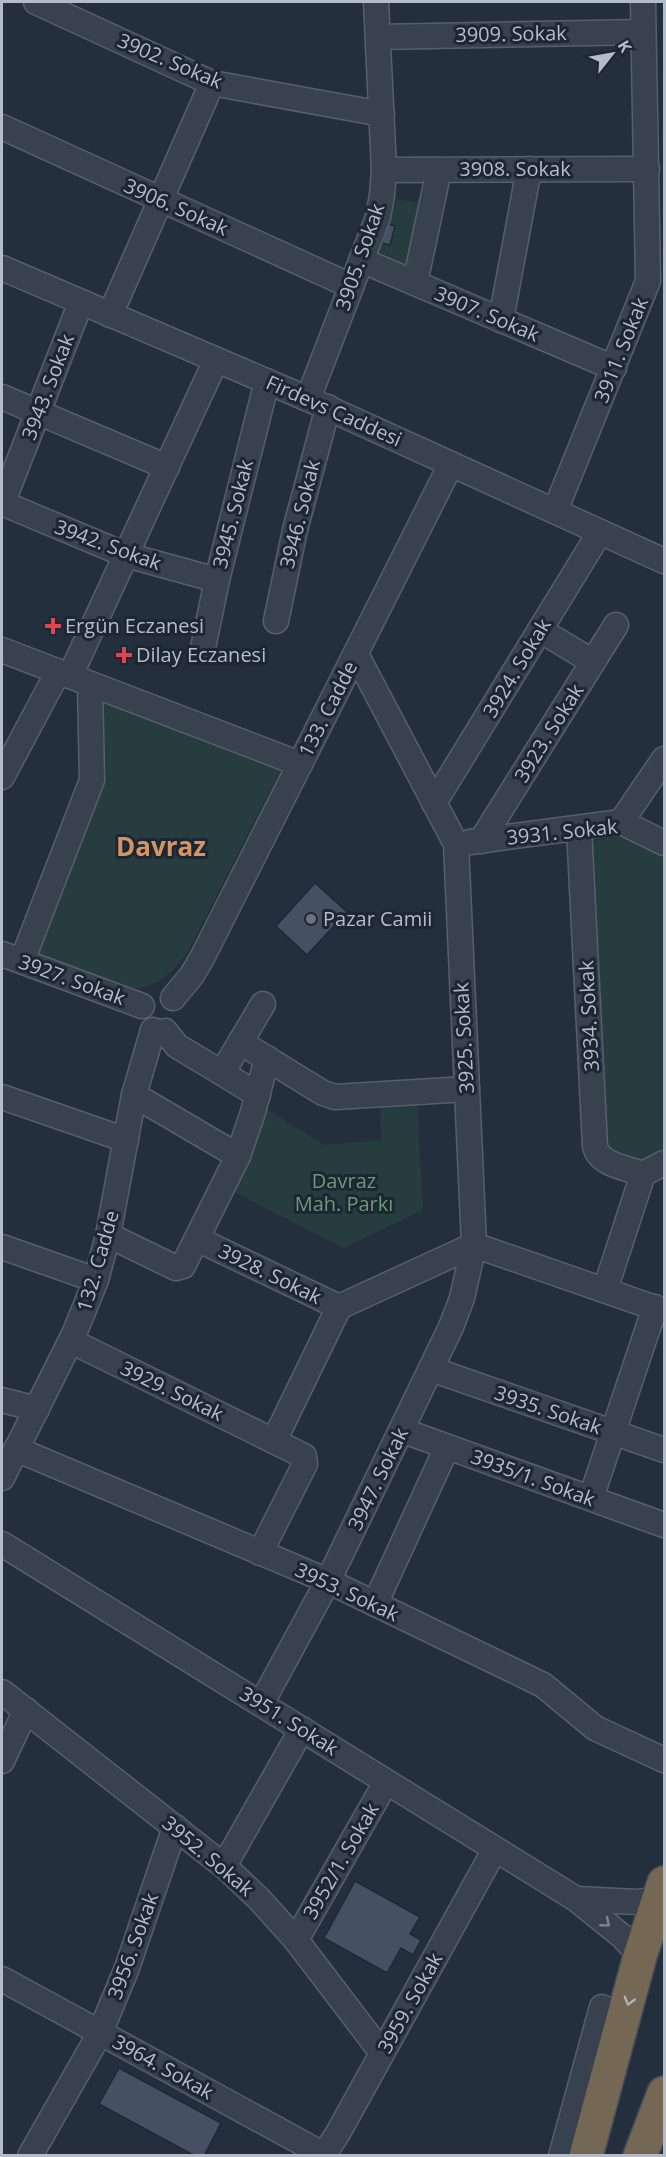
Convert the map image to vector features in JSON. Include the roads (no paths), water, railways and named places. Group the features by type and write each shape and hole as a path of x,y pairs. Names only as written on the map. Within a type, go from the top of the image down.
{"highway":[{"path":"586,2156 652,1960 662,1894"},
{"path":"640,2156 664,2093"}],"street":[{"name":"3902. Sokak","path":"36,2 212,83 382,114"},
{"name":"3905. Sokak","path":"318,403 351,286 378,217 382,195 384,170 376,2"},
{"name":"3911. Sokak","path":"555,512 614,368 655,291 649,272 647,169 655,92 644,32 643,2"},
{"name":"3909. Sokak","path":"378,37 644,32"},
{"path":"110,315 212,83"},
{"name":"3906. Sokak","path":"2,127 351,286"},
{"path":"501,320 530,169"},
{"name":"3908. Sokak","path":"384,170 647,169"},
{"path":"415,283 439,170"},
{"name":"3907. Sokak","path":"361,260 614,368"},
{"name":"Firdevs Caddesi","path":"2,268 318,403 664,561"},
{"name":"3943. Sokak","path":"2,504 81,302"},
{"path":"2,777 73,677 126,555 216,360"},
{"name":"3945. Sokak","path":"203,648 217,580 267,381"},
{"path":"2,397 167,467"},
{"name":"3946. Sokak","path":"276,621 318,403"},
{"name":"133. Cadde","path":"2,650 300,764 451,464"},
{"name":"3942. Sokak","path":"2,504 126,555 217,580"},
{"name":"3924. Sokak","path":"434,803 600,532"},
{"name":"3923. Sokak","path":"481,841 616,625"},
{"path":"540,630 593,662"},
{"name":"3925. Sokak","path":"356,654 456,844 474,1245"},
{"path":"12,958 92,780 73,677"},
{"path":"621,822 664,759"},
{"path":"173,998 192,975 202,958 300,764"},
{"name":"3931. Sokak","path":"456,844 621,822 664,843"},
{"name":"3934. Sokak","path":"579,828 596,1152 605,1161 654,1168"},
{"name":"3927. Sokak","path":"12,958 142,1006"},
{"path":"159,1030 176,1025 179,1019 179,1006 166,993 153,994 148,998 142,1006 141,1015 144,1021 159,1030 177,1046 258,1095"},
{"path":"222,1073 263,1004"},
{"name":"132. Cadde","path":"2,1478 71,1341 96,1280 108,1235 134,1095 159,1030"},
{"path":"240,1042 323,1093 335,1097 467,1089"},
{"name":"3928. Sokak","path":"108,1235 178,1268 185,1264 238,1155 258,1095 267,1058"},
{"path":"134,1095 238,1155"},
{"path":"2,1097 126,1140"},
{"path":"604,1290 654,1168"},
{"name":"3928. Sokak","path":"197,1239 339,1307 474,1245"},
{"path":"474,1245 660,1309 613,1432 591,1498"},
{"name":"3947. Sokak","path":"261,1704 328,1581 451,1327 462,1298 474,1245"},
{"path":"2,1247 96,1280"},
{"path":"274,1441 339,1307"},
{"name":"3929. Sokak","path":"71,1341 304,1456 306,1461 260,1553"},
{"name":"3935. Sokak","path":"431,1369 664,1450"},
{"path":"2,1400 37,1409"},
{"name":"3935/1. Sokak","path":"401,1430 664,1525"},
{"path":"375,1604 447,1447"},
{"name":"3953. Sokak","path":"16,1449 328,1581 543,1685 595,1728 664,1760"},
{"name":"3951. Sokak","path":"2,1544 576,1899 652,1960"},
{"name":"3952. Sokak","path":"2,1692 224,1866 259,1899 296,1940 382,2053"},
{"path":"2,1761 26,1710"},
{"path":"224,1866 302,1729"},
{"name":"3952/1. Sokak","path":"296,1940 386,1782"},
{"name":"3956. Sokak","path":"30,2156 100,2032 127,1968 175,1827"},
{"name":"3959. Sokak","path":"324,2155 495,1849"},
{"name":"3951. Sokak","path":"576,1899 637,1902 662,1894"},
{"name":"3964. Sokak","path":"2,1979 324,2155"},
{"path":"561,2156 602,2007"}],"place":[{"name":"Ergün Eczanesi","path":"53,626"},
{"name":"Dilay Eczanesi","path":"124,655"},
{"name":"Pazar Camii","path":"311,919"}],"district":[{"name":"Davraz","path":"161,847"}],"park label":[{"name":"Davraz Mah. Parkı","path":"344,1192"}]}
